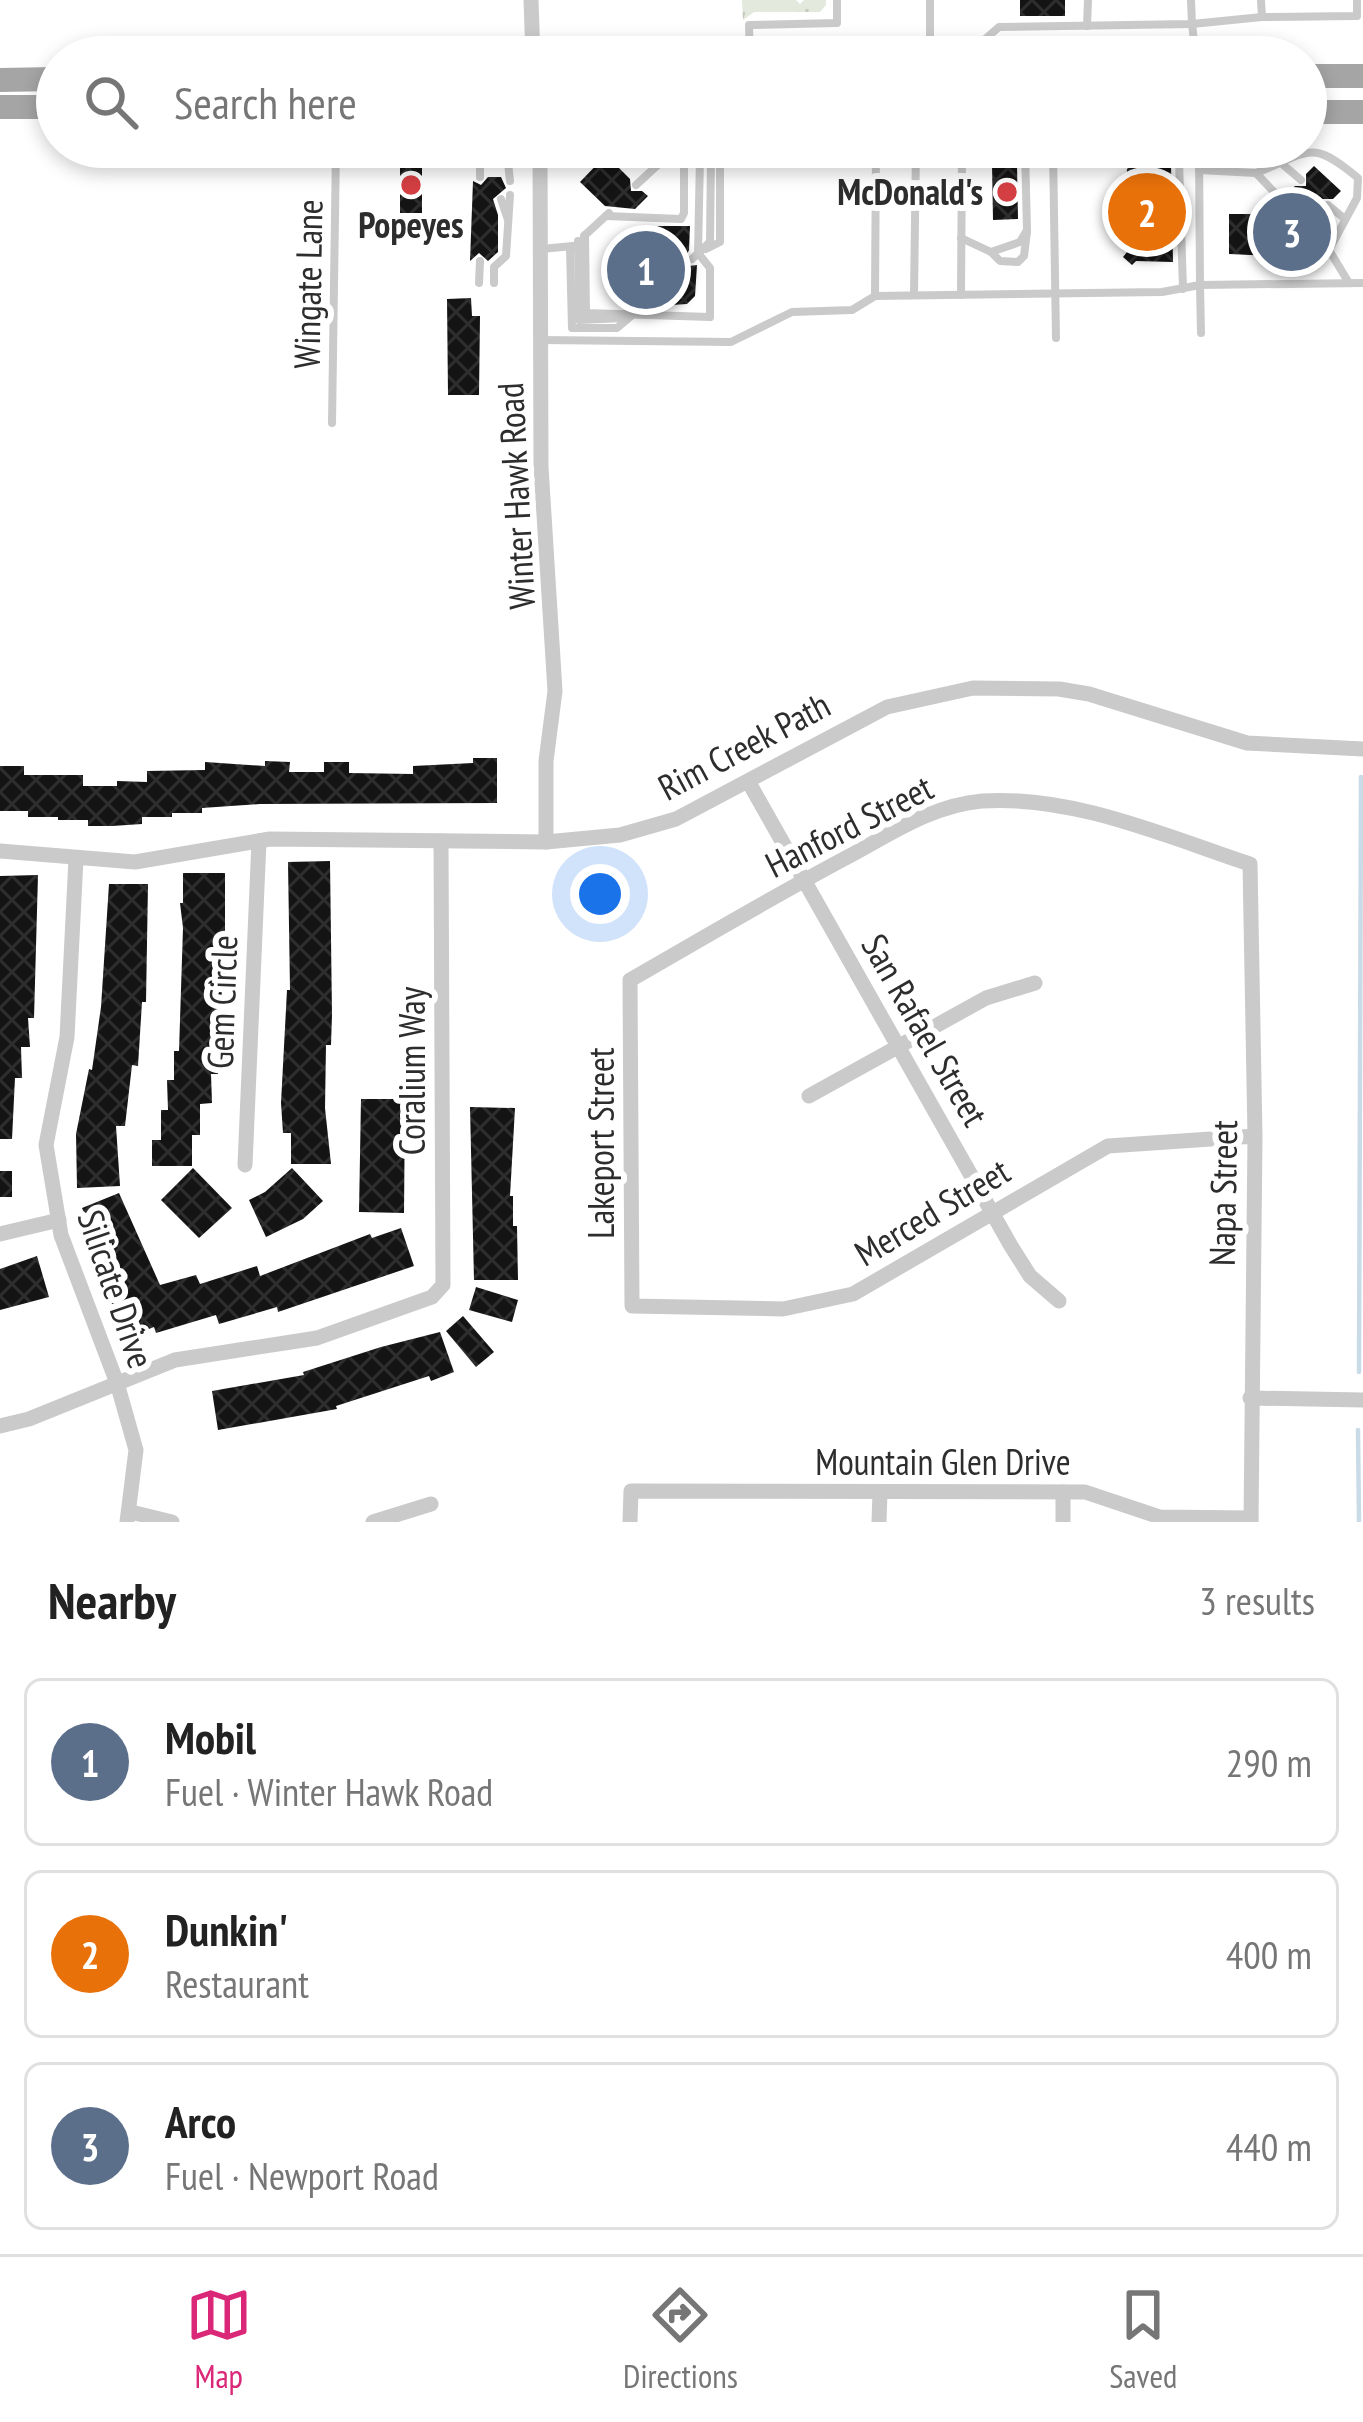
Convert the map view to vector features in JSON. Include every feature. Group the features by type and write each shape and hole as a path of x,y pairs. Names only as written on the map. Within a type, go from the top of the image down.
{"main road":[{"path":"1327,76 1363,76"},
{"path":"0,80 36,79"},
{"path":"0,106 36,106"},
{"path":"1327,112 1363,112"}],"street":[{"path":"531,0 532,36"},
{"name":"Winter Hawk Road","path":"540,168 543,532 555,691 546,761 546,842"},
{"name":"Rim Creek Path","path":"0,851 135,862 259,842 602,838 658,826 887,707 973,688 1059,689 1119,702 1246,743 1363,749"},
{"name":"San Rafael Street","path":"748,781 1030,1276 1059,1301"},
{"name":"Hanford Street","path":"630,980 804,880 951,805 986,801 1066,808 1250,864"},
{"name":"Coralium Way","path":"117,1383 175,1360 317,1339 432,1297 443,1285 441,841"},
{"name":"Gem Circle","path":"245,1165 259,842"},
{"name":"Silicate Drive","path":"76,859 68,1037 46,1145 59,1220 136,1450 129,1517"},
{"name":"Napa Street","path":"1250,864 1255,1136 1251,1520"},
{"name":"Lakeport Street","path":"630,980 632,1306"},
{"path":"809,1096 986,998 1035,983"},
{"name":"Merced Street","path":"632,1306 784,1309 853,1294 1108,1146 1255,1136"},
{"path":"0,1234 59,1220"},
{"path":"0,1426 117,1383"},
{"path":"1250,1398 1363,1400"},
{"name":"Mountain Glen Drive","path":"630,1522 631,1491 1085,1492 1160,1517 1251,1520"},
{"path":"879,1522 880,1492"},
{"path":"1063,1492 1063,1522"},
{"path":"374,1522 431,1504"},
{"path":"129,1517 172,1522"}],"lane":[{"path":"749,36 749,26 836,23 837,0"},
{"path":"930,0 930,36"},
{"path":"1088,0 1088,26"},
{"path":"1191,0 1193,36"},
{"path":"1262,0 1262,17"},
{"path":"988,36 999,27 1357,16 1357,0"},
{"path":"1327,153 1358,178 1358,198 1329,250"},
{"name":"Wingate Lane","path":"332,423 336,168"},
{"path":"480,168 480,177"},
{"path":"506,179 508,168"},
{"path":"636,185 654,168"},
{"path":"540,249 570,248 608,214 680,220 684,168"},
{"path":"695,256 708,168"},
{"path":"695,256 720,242 711,168"},
{"path":"875,296 876,168"},
{"path":"914,295 916,168"},
{"path":"961,295 962,168"},
{"path":"961,238 1000,261 1018,262 1024,256 1025,168"},
{"path":"1053,168 1056,338"},
{"path":"1179,168 1183,289"},
{"path":"1202,334 1199,170 1256,173 1270,168"},
{"path":"1286,168 1300,180"},
{"path":"1256,173 1329,250 1349,284"},
{"path":"494,283 494,267 506,256 509,221 502,210 506,197"},
{"path":"1328,205 1346,220"},
{"path":"991,252 1020,242 1027,230"},
{"path":"582,238 586,314 710,317 710,268 695,256"},
{"path":"570,248 572,328 617,328 650,300"},
{"path":"479,284 480,261"},
{"path":"539,340 731,342 792,312 852,310 875,296 1363,283"}],"green space":[{"path":"742,0 796,0 800,4 826,0 826,5 820,12 754,12 743,20"}],"building":[{"path":"1020,0 1065,0 1065,16 1020,16"},
{"name":"Popeyes","path":"400,168 422,168 422,213 400,213"},
{"path":"593,168 619,168 630,179 631,191 648,196 635,209 605,206 580,182"},
{"name":"McDonald's","path":"992,168 1017,168 1018,219 993,220"},
{"path":"1171,168 1173,262 1136,261 1132,265 1123,257 1139,237 1123,237 1127,169"},
{"path":"1316,168 1341,191 1333,199 1322,199 1322,211 1314,219 1287,194 1295,186 1306,186 1306,174"},
{"path":"488,177 501,177 506,188 493,199 498,252 488,261 479,253 470,261 473,181 481,185"},
{"path":"1229,214 1262,214 1274,223 1274,256 1229,254"},
{"path":"658,226 690,226 684,260 689,266 697,265 695,296 687,304 656,306 654,293 606,287 606,258 630,258"},
{"path":"471,298 472,316 480,316 479,395 448,395 447,299"},
{"path":"473,758 497,758 497,803 260,804 202,808 202,813 142,817 142,824 112,826 28,817 28,811 0,811 0,766 24,766 24,775 83,775 83,786 117,786 117,781 147,782 147,771 205,770 205,762 265,766 265,761 290,762 289,772 324,772 324,762 349,762 349,773 413,774 413,766 473,763"},
{"path":"330,861 332,1015 331,1045 326,1045 325,1108 331,1164 291,1164 291,1133 283,1133 281,1103 290,990 288,862"},
{"path":"183,873 225,873 225,987 218,1074 211,1074 212,1103 200,1104 200,1135 192,1135 192,1166 152,1166 152,1140 161,1140 161,1110 168,1110 167,1080 174,1080 174,1051 179,1051"},
{"path":"38,875 30,1047 21,1047 22,1078 15,1078 12,1139 0,1139 0,876"},
{"path":"109,884 148,884 146,1002 142,1002 138,1066 132,1065 125,1126 116,1126 120,1186 77,1188 76,1134 101,1007"},
{"path":"361,1099 405,1099 404,1213 359,1212"},
{"path":"470,1107 515,1108 510,1196 513,1226 517,1226 518,1280 474,1280"},
{"path":"193,1168 232,1208 199,1238 161,1200"},
{"path":"292,1168 323,1201 303,1219 266,1237 249,1200"},
{"path":"0,1171 12,1171 12,1197 0,1197"},
{"path":"119,1193 160,1285 196,1275 200,1284 257,1266 260,1276 370,1234 372,1238 401,1228 414,1266 278,1312 277,1307 219,1324 216,1315 156,1333 154,1327 126,1338 111,1302 118,1299 82,1208"},
{"path":"37,1256 49,1297 0,1310 0,1269"},
{"path":"476,1287 518,1300 512,1322 469,1310"},
{"path":"463,1316 494,1352 476,1367 446,1331"},
{"path":"440,1332 454,1372 431,1381 429,1376 337,1409 218,1430 212,1391 304,1375"}],"waterway":[{"path":"1359,1372 1361,777"},
{"path":"1358,1430 1359,1522"}],"place":[{"name":"Popeyes","path":"411,185"},
{"name":"McDonald's","path":"1007,192"},
{"name":"Dunkin'","path":"1147,212"},
{"name":"Arco","path":"1292,232"},
{"name":"Mobil","path":"646,270"}]}
